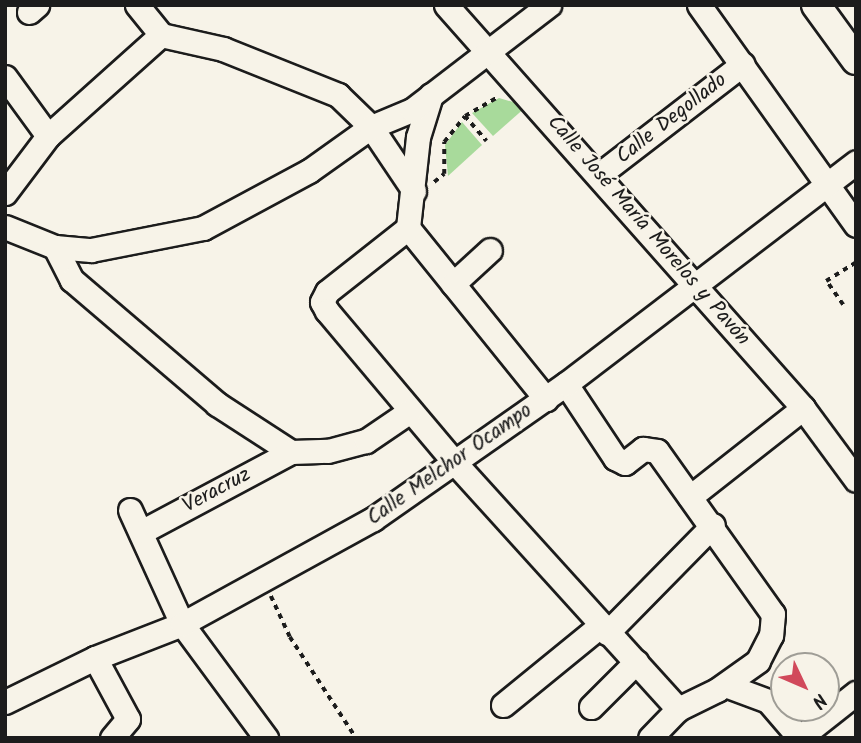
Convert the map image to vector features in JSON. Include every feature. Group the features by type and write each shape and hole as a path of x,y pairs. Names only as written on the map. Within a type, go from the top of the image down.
{"main road":[{"path":"816,5 856,60"}],"street":[{"name":"Calle José María Morelos y Pavón","path":"446,5 600,174 851,466"},
{"path":"5,227 55,247 91,250 202,228 309,171 371,127 412,110 549,5"},
{"path":"699,5 856,225"},
{"path":"142,7 161,35 223,49 289,72 338,95 371,127 414,196"},
{"path":"5,193 48,136 161,35"},
{"name":"Calle Degollado","path":"600,174 743,64"},
{"path":"5,77 48,136"},
{"path":"431,95 418,137 414,196 408,228 327,292 322,302 456,464 678,709"},
{"name":"Calle Melchor Ocampo","path":"5,702 95,658 182,624 373,520 566,384 856,162"},
{"path":"408,228 546,398"},
{"path":"55,247 72,280 217,404 291,452 328,451 366,441 410,411"},
{"path":"453,284 491,250"},
{"path":"566,384 615,458 625,463 651,447 713,525 773,614 771,635 758,661 725,685 678,709 650,738"},
{"path":"690,497 803,408"},
{"name":"Veracruz","path":"143,531 291,452"},
{"path":"130,510 143,531 182,624 266,738"},
{"path":"503,705 604,629 713,525"},
{"path":"95,658 128,719 112,738"},
{"path":"591,707 636,662"},
{"path":"725,685 768,701 799,737 852,703"}],"path":[{"path":"414,196 444,174 444,142 465,116 496,96 517,97 530,105 534,101"},
{"path":"465,116 487,141"},
{"path":"843,305 826,281 856,262"},
{"path":"263,580 290,637 356,738"}],"green space":[{"path":"499,98 527,106 493,136 472,113"},
{"path":"462,122 482,145 448,176 445,145"}]}
